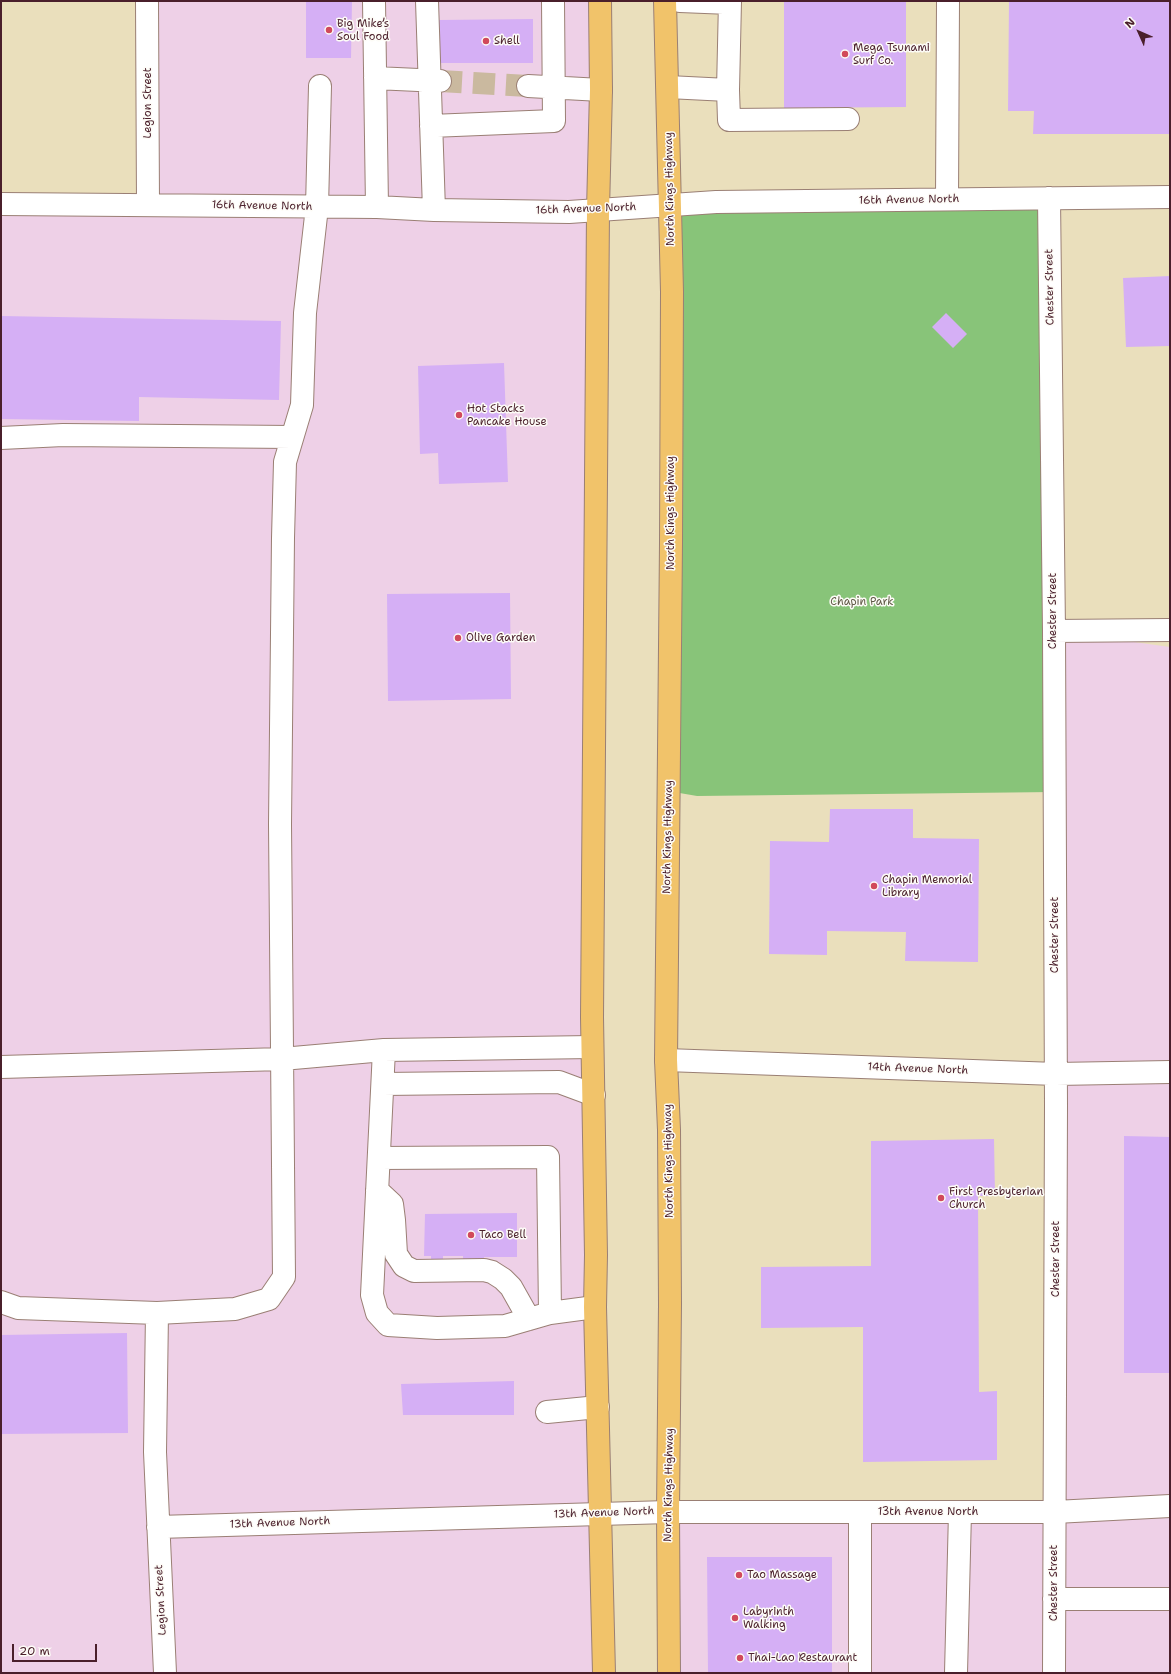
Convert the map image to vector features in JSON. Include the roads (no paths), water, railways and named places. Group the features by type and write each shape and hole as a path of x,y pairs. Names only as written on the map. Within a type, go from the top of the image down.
{"main road":[{"path":"600,1 601,90 598,210 592,1046 596,1255 595,1307 604,1673"},
{"name":"North Kings Highway","path":"665,1 670,204 671,528 666,1060 669,1130 670,1296 668,1512 669,1673"}],"street":[{"name":"Legion Street","path":"147,1 148,204"},
{"path":"374,1 377,207"},
{"path":"427,1 434,81 431,126 434,210"},
{"path":"431,126 554,121 555,88 553,1"},
{"path":"680,1 730,2 728,90 729,120 848,119"},
{"path":"947,199 948,1"},
{"path":"375,78 434,81"},
{"path":"1,1302 18,1308 157,1313 235,1309 269,1299 284,1277 280,824 281,608 285,462 302,405 305,313 318,206 320,86"},
{"path":"528,86 601,90"},
{"path":"668,87 728,90"},
{"name":"16th Avenue North","path":"1,204 318,206 434,210 569,212 716,202 1170,197"},
{"name":"Chester Street","path":"1049,198 1054,631 1056,1074 1054,1673"},
{"path":"1,438 63,435 292,437"},
{"path":"1054,631 1170,630"},
{"path":"1,1066 282,1059 384,1050 592,1046"},
{"path":"384,1050 372,1295 377,1313 388,1325 437,1328 505,1326 550,1313 595,1307"},
{"name":"14th Avenue North","path":"666,1060 1056,1074 1170,1072"},
{"path":"383,1084 559,1082 594,1095"},
{"path":"379,1158 548,1157 550,1313"},
{"path":"377,1190 392,1204 396,1254 404,1266 414,1271 484,1270 492,1272 503,1279 511,1287 529,1319"},
{"name":"Legion Street","path":"157,1313 155,1452 165,1673"},
{"path":"546,1412 598,1407"},
{"name":"13th Avenue North","path":"158,1527 601,1513 1055,1512 1170,1506"},
{"path":"860,1512 860,1673"},
{"path":"956,1673 960,1512"},
{"path":"1054,1599 1170,1599"}],"tunnel":[{"path":"440,81 528,86"}],"place":[{"name":"Big Mike’s Soul Food","path":"329,30"},
{"name":"Shell","path":"486,41"},
{"name":"Mega Tsunami Surf Co.","path":"845,54"},
{"name":"Hot Stacks Pancake House","path":"459,415"},
{"name":"Olive Garden","path":"458,638"},
{"name":"Chapin Memorial Library","path":"874,886"},
{"name":"First Presbyterian Church","path":"941,1198"},
{"name":"Taco Bell","path":"471,1235"},
{"name":"Tao Massage","path":"739,1575"},
{"name":"Labyrinth Walking","path":"735,1618"},
{"name":"Thai-Lao Restaurant","path":"740,1658"}],"park label":[{"name":"Chapin Park","path":"862,602"}]}
